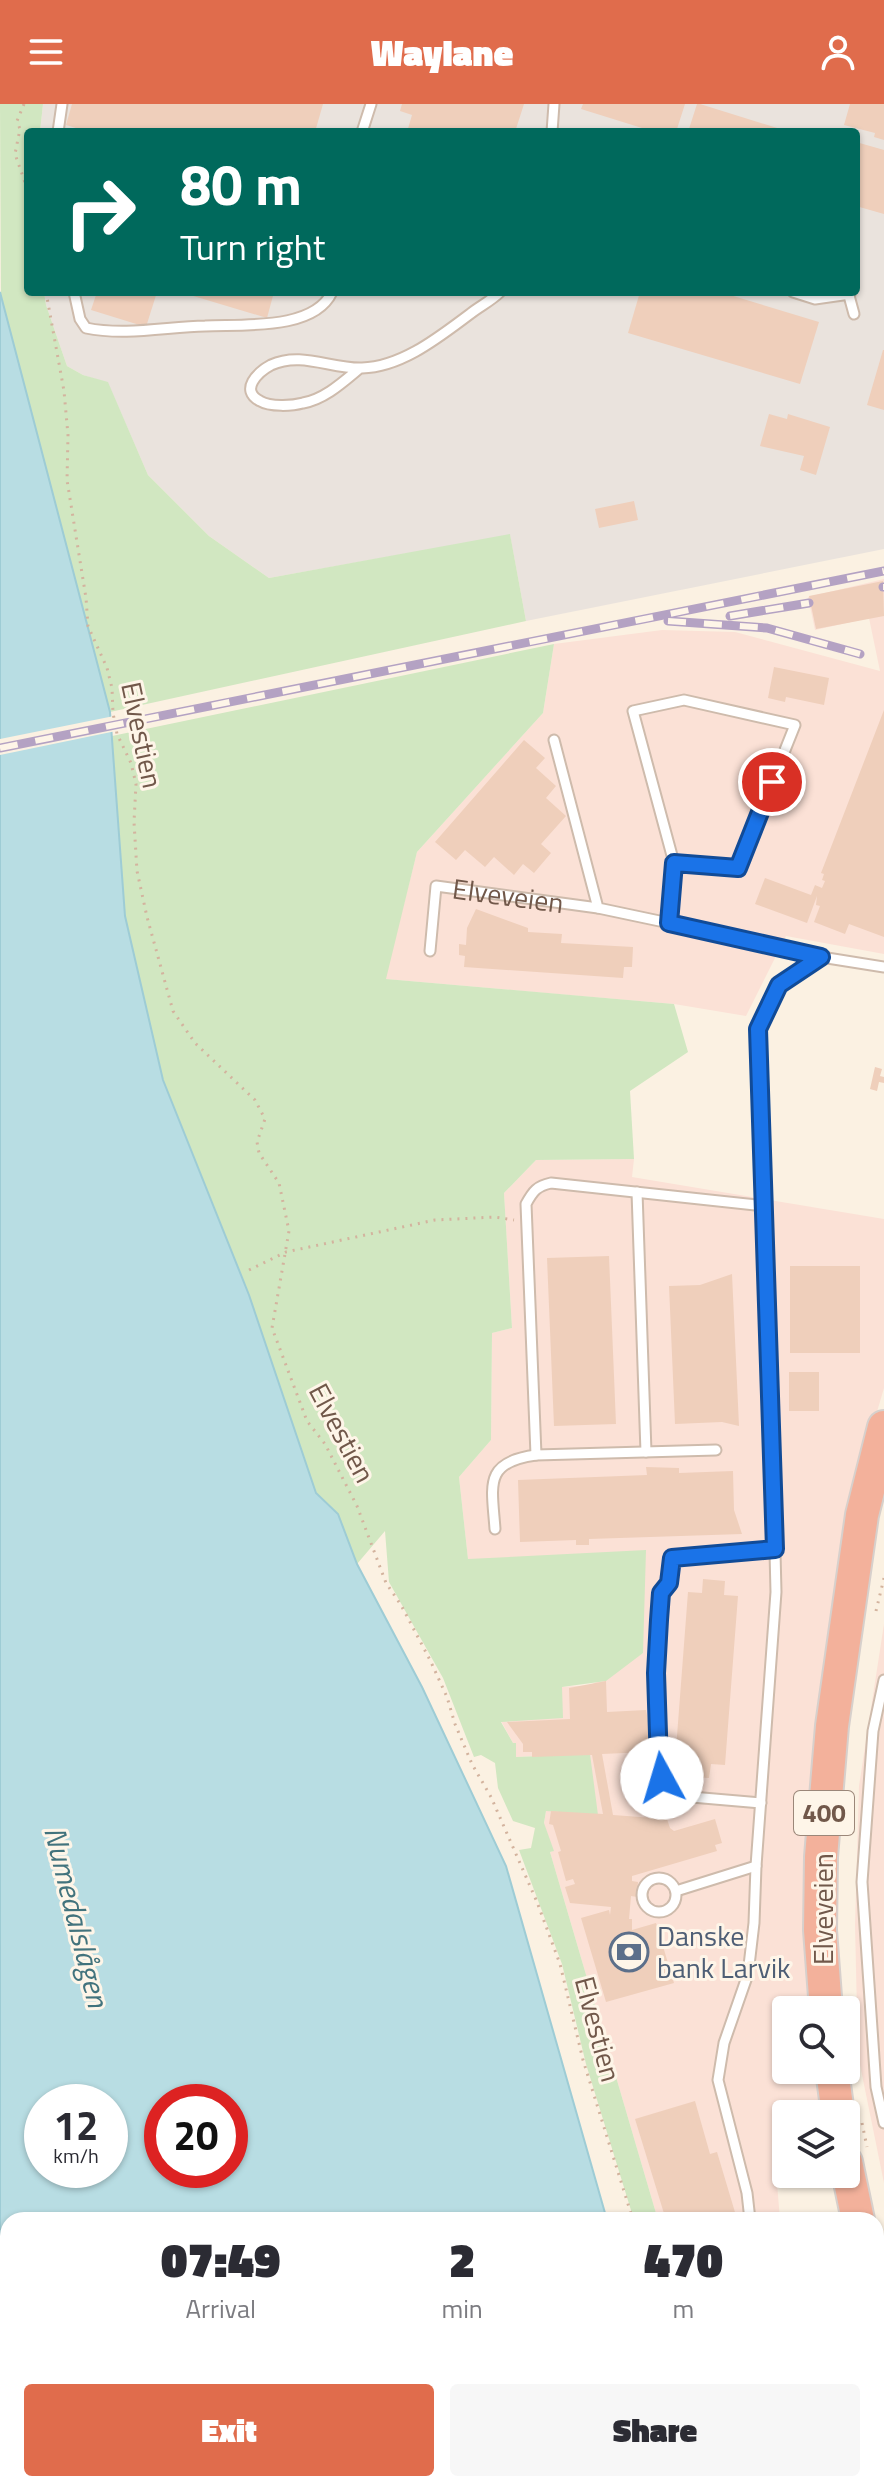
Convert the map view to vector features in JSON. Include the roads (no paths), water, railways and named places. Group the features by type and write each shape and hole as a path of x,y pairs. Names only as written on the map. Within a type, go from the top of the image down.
{"highway":[{"name":"Elveveien","path":"825,1996 820,1930 823,1831 832,1726 862,1515 884,1427"},
{"name":"Elveveien","path":"848,1618 884,1498"},
{"path":"851,2188 856,2212"}],"lane":[{"path":"59,128 62,104"},
{"path":"363,128 371,104"},
{"path":"552,128 554,104"},
{"path":"75,296 80,319 86,328 105,332 256,326 307,315 322,306 329,296"},
{"path":"360,368 324,395 303,403 261,402 253,396 251,388 257,374 289,359 360,368 403,358 438,338 495,296"},
{"path":"806,296 815,299 832,296"},
{"path":"850,296 854,314"},
{"path":"669,923 674,863 633,711 684,700 795,725 738,868 674,863"},
{"name":"Elveveien","path":"554,740 598,908"},
{"name":"Elveveien","path":"430,951 436,886 598,908 821,957 884,967"},
{"path":"749,2212 718,2080 724,2043 748,1974 776,1592 758,1029 779,985 821,957"},
{"path":"536,1455 525,1221 526,1204 533,1191 551,1183 765,1206"},
{"path":"637,1192 646,1452"},
{"path":"495,1529 492,1491 495,1476 505,1462 515,1458 716,1450"},
{"path":"761,1803 680,1796 671,1791 662,1778 659,1764 656,1673 661,1593 669,1583 672,1558 775,1549"},
{"path":"884,1680 873,1731 862,1882 876,2087 884,2123"},
{"path":"676,1891 756,1866"}],"water":[{"name":"Numedalslågen","path":"0,292 110,712 125,916 163,1080 249,1295 316,1493 338,1514 357,1564 422,1687 506,1866 605,2212 0,2212"}],"railway":[{"path":"0,748 884,571"},
{"path":"730,616 809,603"},
{"path":"668,621 767,628 860,654"}],"place":[{"name":"Danske bank Larvik","path":"629,1952"}]}
